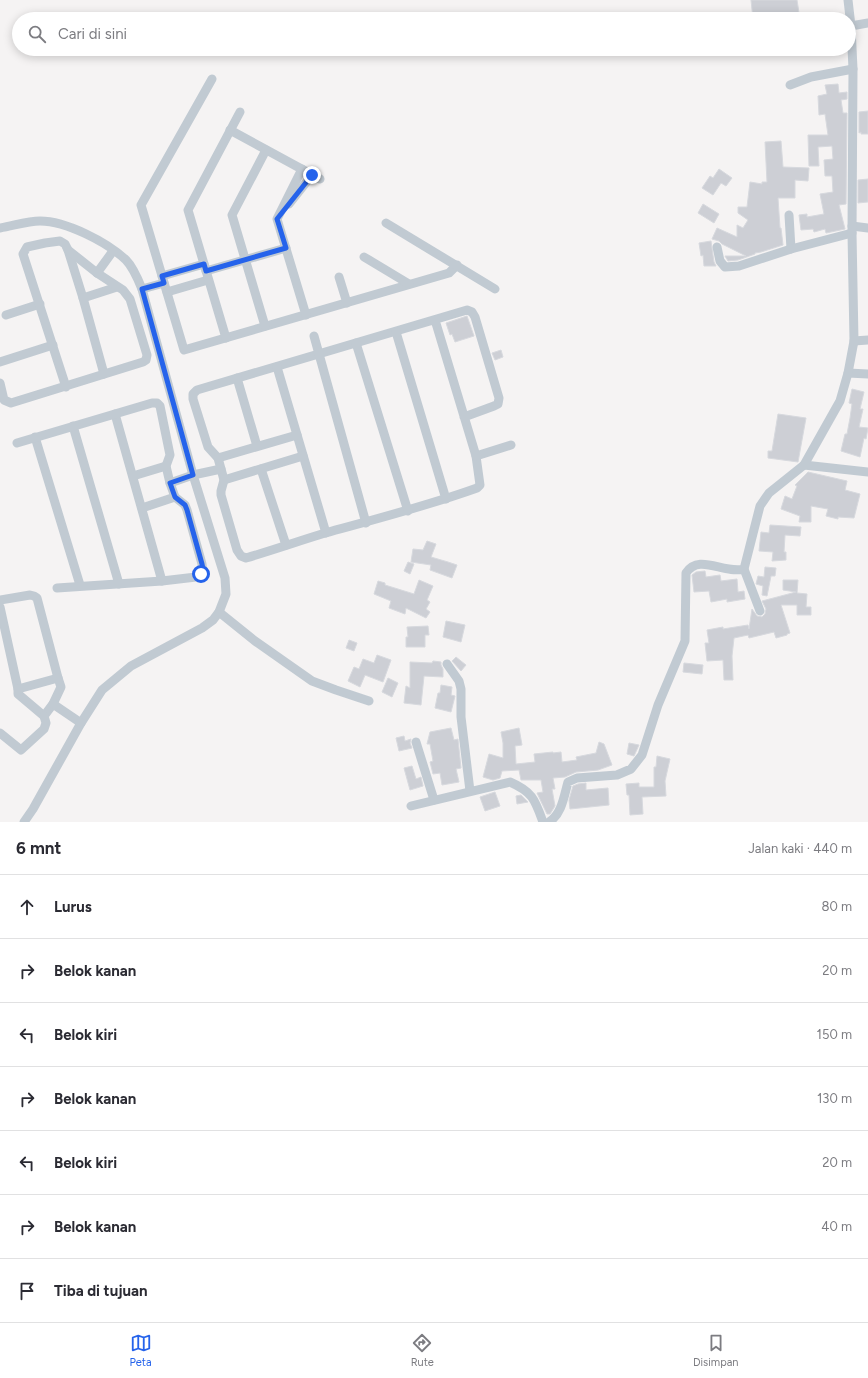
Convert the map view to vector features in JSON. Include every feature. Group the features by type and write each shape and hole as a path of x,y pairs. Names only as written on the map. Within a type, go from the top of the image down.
{"street":[{"path":"848,0 849,12"},
{"path":"856,25 868,23"},
{"path":"760,611 744,569 760,506 769,493 804,465 840,402 848,373 854,340 852,56"},
{"path":"790,85 811,77 852,69"},
{"path":"212,79 141,205 184,350 449,273 457,265"},
{"path":"226,338 188,210 240,112"},
{"path":"230,130 320,179"},
{"path":"266,150 232,215 266,326"},
{"path":"302,169 277,219 306,314"},
{"path":"277,219 312,175"},
{"path":"789,215 791,249"},
{"path":"0,228 40,221 71,227 94,238 127,260 138,278 142,289 193,475 225,578 226,594 219,612 213,620 202,628 131,666 102,690 81,723 33,809 24,822"},
{"path":"386,223 496,289"},
{"path":"717,247 720,261 725,267 739,266 852,230 868,228"},
{"path":"66,386 23,254 27,247 60,241 65,244 83,298 104,374"},
{"path":"142,289 286,248"},
{"path":"0,383 4,400 11,403 146,360 147,355 130,298 124,290 97,273 68,250"},
{"path":"97,273 113,251"},
{"path":"364,257 409,284"},
{"path":"164,283 206,272"},
{"path":"339,277 347,302"},
{"path":"83,298 117,287"},
{"path":"6,316 40,304"},
{"path":"435,320 464,417 476,456 480,485 477,488 408,511 326,533 246,558 241,556 237,550 221,496 224,480 218,458 208,448 193,399 197,390 467,310 472,312 475,317 499,398 498,404 464,417"},
{"path":"396,332 446,499"},
{"path":"314,336 366,523"},
{"path":"854,340 868,340"},
{"path":"356,343 408,511"},
{"path":"0,362 53,345"},
{"path":"277,367 326,533"},
{"path":"848,373 868,374"},
{"path":"237,378 257,446"},
{"path":"17,443 152,403 157,402 160,406 170,455 166,466 170,483 175,497 185,505 187,510 203,569 201,574 196,577 162,581 57,588"},
{"path":"115,414 162,581"},
{"path":"74,426 119,584"},
{"path":"218,458 297,435"},
{"path":"35,437 80,586"},
{"path":"476,456 511,445"},
{"path":"224,480 303,456"},
{"path":"804,465 868,472"},
{"path":"133,476 166,466"},
{"path":"170,483 193,475 221,469"},
{"path":"261,469 286,545"},
{"path":"142,508 175,497"},
{"path":"549,822 553,820 559,811 568,782 577,778 617,775 631,769 642,755 658,705 685,641 686,573 690,566 699,563 728,569 744,569"},
{"path":"0,600 30,595 37,598 61,687 53,704 44,716"},
{"path":"0,607 4,645 18,689 18,694 44,716 46,723 44,729 21,750 0,732"},
{"path":"219,612 312,681 369,702"},
{"path":"447,664 459,681 461,689 461,717 470,791"},
{"path":"18,689 58,678"},
{"path":"53,704 81,723"},
{"path":"416,742 434,800"},
{"path":"411,806 510,782 524,788 532,796 543,822"}],"building":[{"path":"751,0 797,0 799,12 752,12"},
{"path":"838,84 839,93 847,92 847,99 841,100 843,113 847,113 846,204 839,205 845,229 826,233 825,229 814,232 813,229 801,230 799,215 807,214 807,217 824,214 820,194 833,192 832,176 825,176 824,160 833,159 832,146 818,147 819,166 809,166 808,135 828,135 825,114 819,115 818,96 827,94 825,85"},
{"path":"868,111 868,134 861,134 861,132 859,133 859,112"},
{"path":"781,141 783,167 809,168 808,181 795,180 795,198 778,198 783,245 755,253 738,260 728,261 725,256 746,256 719,241 712,239 717,228 737,237 737,225 743,228 748,220 738,213 738,207 747,207 750,182 762,184 762,182 767,182 765,142"},
{"path":"719,169 732,178 726,186 721,183 713,195 702,188 710,176 713,178"},
{"path":"868,179 868,202 858,203 858,180"},
{"path":"703,204 719,214 714,223 698,213"},
{"path":"711,241 716,266 704,266 703,255 701,256 699,243"},
{"path":"467,316 474,336 455,342 452,334 450,335 446,323"},
{"path":"501,350 503,357 495,360 492,353"},
{"path":"852,389 864,392 860,409 863,409 859,427 868,428 860,457 841,451 845,434 847,434 850,418 852,404 849,403"},
{"path":"778,414 806,418 798,462 768,458 768,451 772,451"},
{"path":"808,472 847,481 845,490 860,494 854,518 838,517 838,519 826,516 828,509 811,506 811,522 799,522 800,516 781,509 785,496 792,499 797,486 795,485"},
{"path":"770,525 801,527 800,536 785,535 784,552 786,552 786,560 772,561 773,552 759,551 761,532 769,533"},
{"path":"427,541 436,544 431,557 457,565 452,578 430,570 431,565 411,562 413,549 423,550"},
{"path":"408,562 414,564 410,574 404,571"},
{"path":"765,567 776,568 775,576 771,576 767,596 762,595 763,586 756,584 758,576 764,577"},
{"path":"705,571 706,577 720,575 721,581 737,579 738,592 744,591 745,599 727,602 727,599 711,602 709,591 694,592 692,575 696,572"},
{"path":"419,580 433,586 427,600 430,602 426,609 430,612 426,618 406,608 405,614 389,608 391,601 374,594 378,581 385,583 385,585 414,594"},
{"path":"783,580 798,580 797,593 807,594 806,607 811,607 811,615 797,615 797,605 781,605 790,633 776,638 774,632 749,638 748,635 734,638 732,656 733,680 724,680 723,660 707,661 705,643 709,643 707,630 748,625 749,629 752,609 757,616 762,617 765,614 766,609 762,601 796,592 783,590"},
{"path":"446,621 465,625 461,642 443,637"},
{"path":"428,626 429,635 425,635 425,647 406,647 406,637 408,637 407,627"},
{"path":"349,640 357,643 354,651 346,648"},
{"path":"377,655 391,660 383,682 365,675 360,687 348,681 354,667 359,669 363,659 374,663"},
{"path":"456,657 466,665 461,671 452,661"},
{"path":"433,661 441,662 443,677 424,676 421,705 404,703 406,686 410,688 410,662 432,663"},
{"path":"684,663 703,665 702,674 683,672"},
{"path":"388,678 398,683 392,697 382,692"},
{"path":"441,685 452,687 451,695 455,696 451,712 435,708"},
{"path":"451,728 454,740 458,739 461,768 456,769 459,782 442,785 440,773 433,774 430,762 433,761 430,744 427,744 430,732"},
{"path":"519,728 522,745 515,746 516,764 535,762 534,754 553,752 561,752 562,762 577,760 576,757 596,753 599,742 604,744 612,765 598,770 576,772 565,777 553,778 555,789 552,789 555,806 550,814 547,814 537,793 543,792 541,780 521,780 519,770 502,771 500,778 493,780 483,777 489,754 503,758 501,732"},
{"path":"404,736 405,741 411,739 410,743 412,748 399,751 396,738"},
{"path":"629,743 639,745 634,756 627,754"},
{"path":"657,756 670,759 665,781 666,796 642,797 643,814 630,815 629,795 627,795 626,784 639,783 639,787 654,787 654,767 656,767"},
{"path":"412,766 416,779 421,777 423,786 410,790 404,768"},
{"path":"586,783 586,790 608,788 609,805 570,809 569,800 573,786"},
{"path":"495,792 500,806 485,811 480,797"},
{"path":"521,795 528,802 517,804 516,796"}],"route":[{"path":"201,574 203,569 202,564 187,510 185,505 175,497 170,483 193,475 142,289 164,283 162,276 204,264 206,271 286,248 277,219 312,175"}]}
